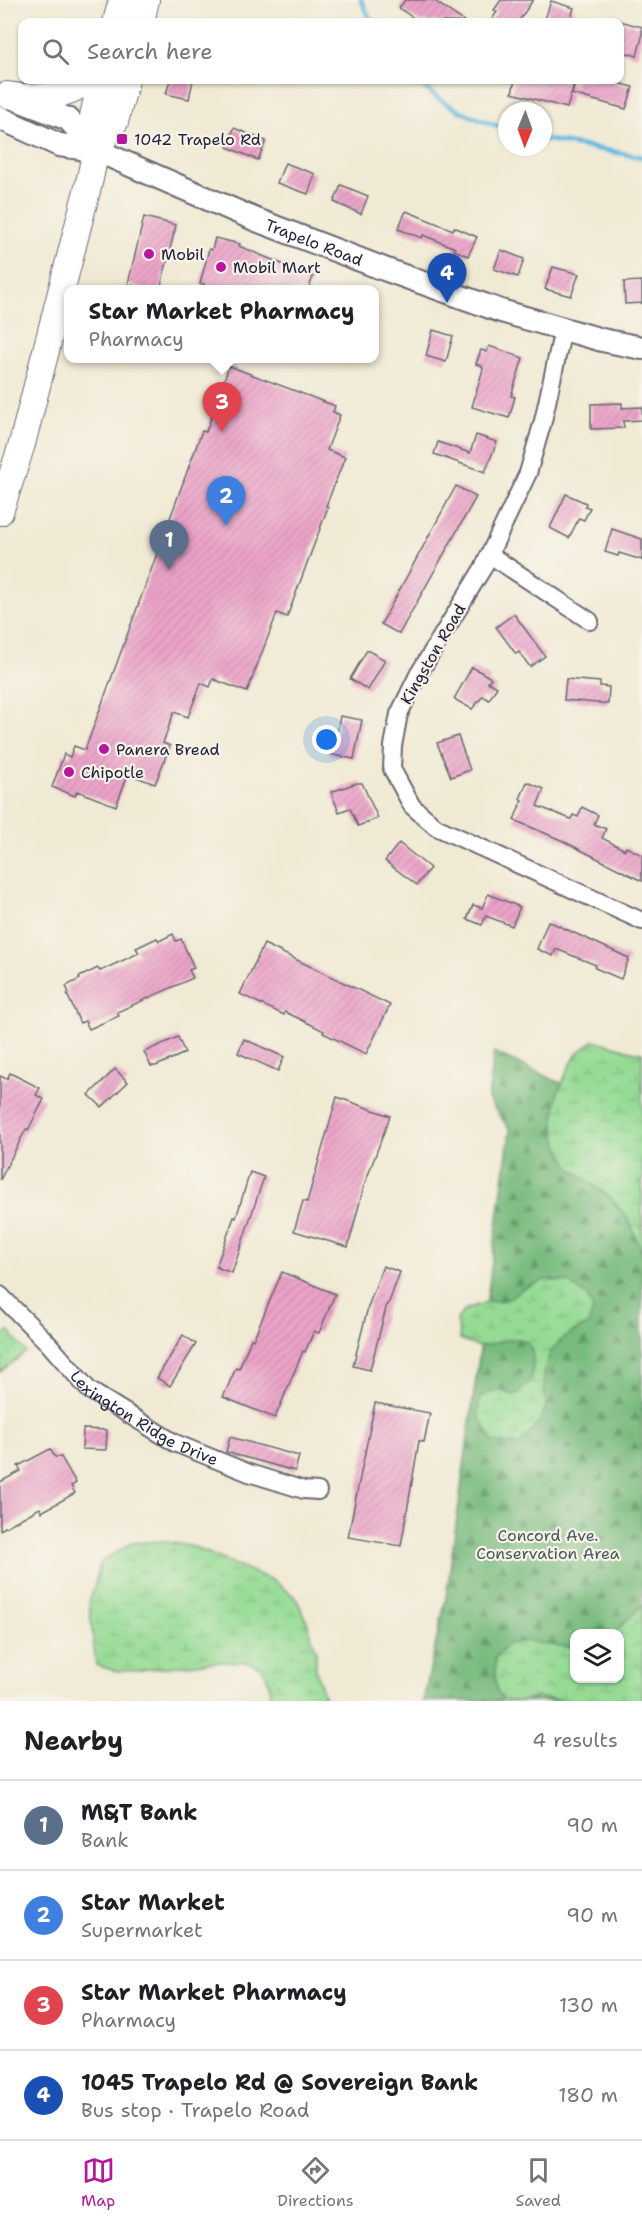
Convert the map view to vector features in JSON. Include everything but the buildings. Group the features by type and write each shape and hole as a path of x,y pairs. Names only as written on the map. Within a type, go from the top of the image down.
{"main road":[{"path":"117,18 122,0"},
{"path":"142,18 146,0"},
{"path":"2,102 58,96 84,84"},
{"path":"0,512 22,444 96,150 93,116 100,84"},
{"path":"96,150 116,122 125,84"},
{"name":"Trapelo Road","path":"2,102 68,118 96,150 263,223 490,307 602,340 642,348"}],"street":[{"name":"Kingston Road","path":"563,329 543,421 528,473 489,555 418,675 399,714 393,746 392,769 412,807 436,827 642,921"},
{"path":"489,555 590,621"},
{"name":"Lexington Ridge Drive","path":"0,1295 47,1342 89,1390 175,1443 249,1473 304,1490 318,1491"}],"green space":[{"path":"593,1041 642,1053 642,1253 630,1222 611,1198 571,1168 559,1148 554,1126 557,1095 577,1054"},
{"name":"Concord Ave. Conservation Area","path":"494,1052 642,1121 642,1701 423,1701 446,1598 510,1130 488,1099"},
{"path":"545,1280 568,1282 588,1297 593,1310 589,1324 561,1340 550,1354 544,1373 545,1410 527,1437 518,1445 493,1442 478,1415 480,1397 494,1390 516,1395 520,1392 529,1381 532,1372 532,1350 528,1343 514,1339 487,1345 471,1345 460,1339 457,1319 465,1310 486,1302 507,1300 522,1289"},
{"path":"9,1331 26,1352 0,1372 0,1337"},
{"path":"163,1541 194,1547 274,1581 295,1597 306,1618 316,1651 316,1671 326,1701 271,1701 270,1687 265,1673 260,1667 250,1663 215,1662 132,1671 118,1671 96,1665 89,1604 101,1562 131,1543"},
{"path":"642,1605 642,1701 564,1701 537,1697 525,1701 504,1701 500,1697 495,1681 495,1658 508,1644 525,1641 570,1647 570,1683 624,1683 624,1629 618,1629"}],"waterway":[{"path":"361,0 370,18"},
{"path":"421,84 447,104 498,126"},
{"path":"552,141 642,157"}],"place":[{"name":"1042 Trapelo Rd","path":"122,139"},
{"name":"Mobil","path":"149,254"},
{"name":"Mobil Mart","path":"221,267"},
{"name":"1045 Trapelo Rd @ Sovereign Bank","path":"447,303"},
{"name":"Star Market Pharmacy","path":"222,432"},
{"name":"Star Market","path":"226,526"},
{"name":"M&T Bank","path":"169,570"},
{"name":"Panera Bread","path":"104,749"},
{"name":"Chipotle","path":"69,772"}]}
